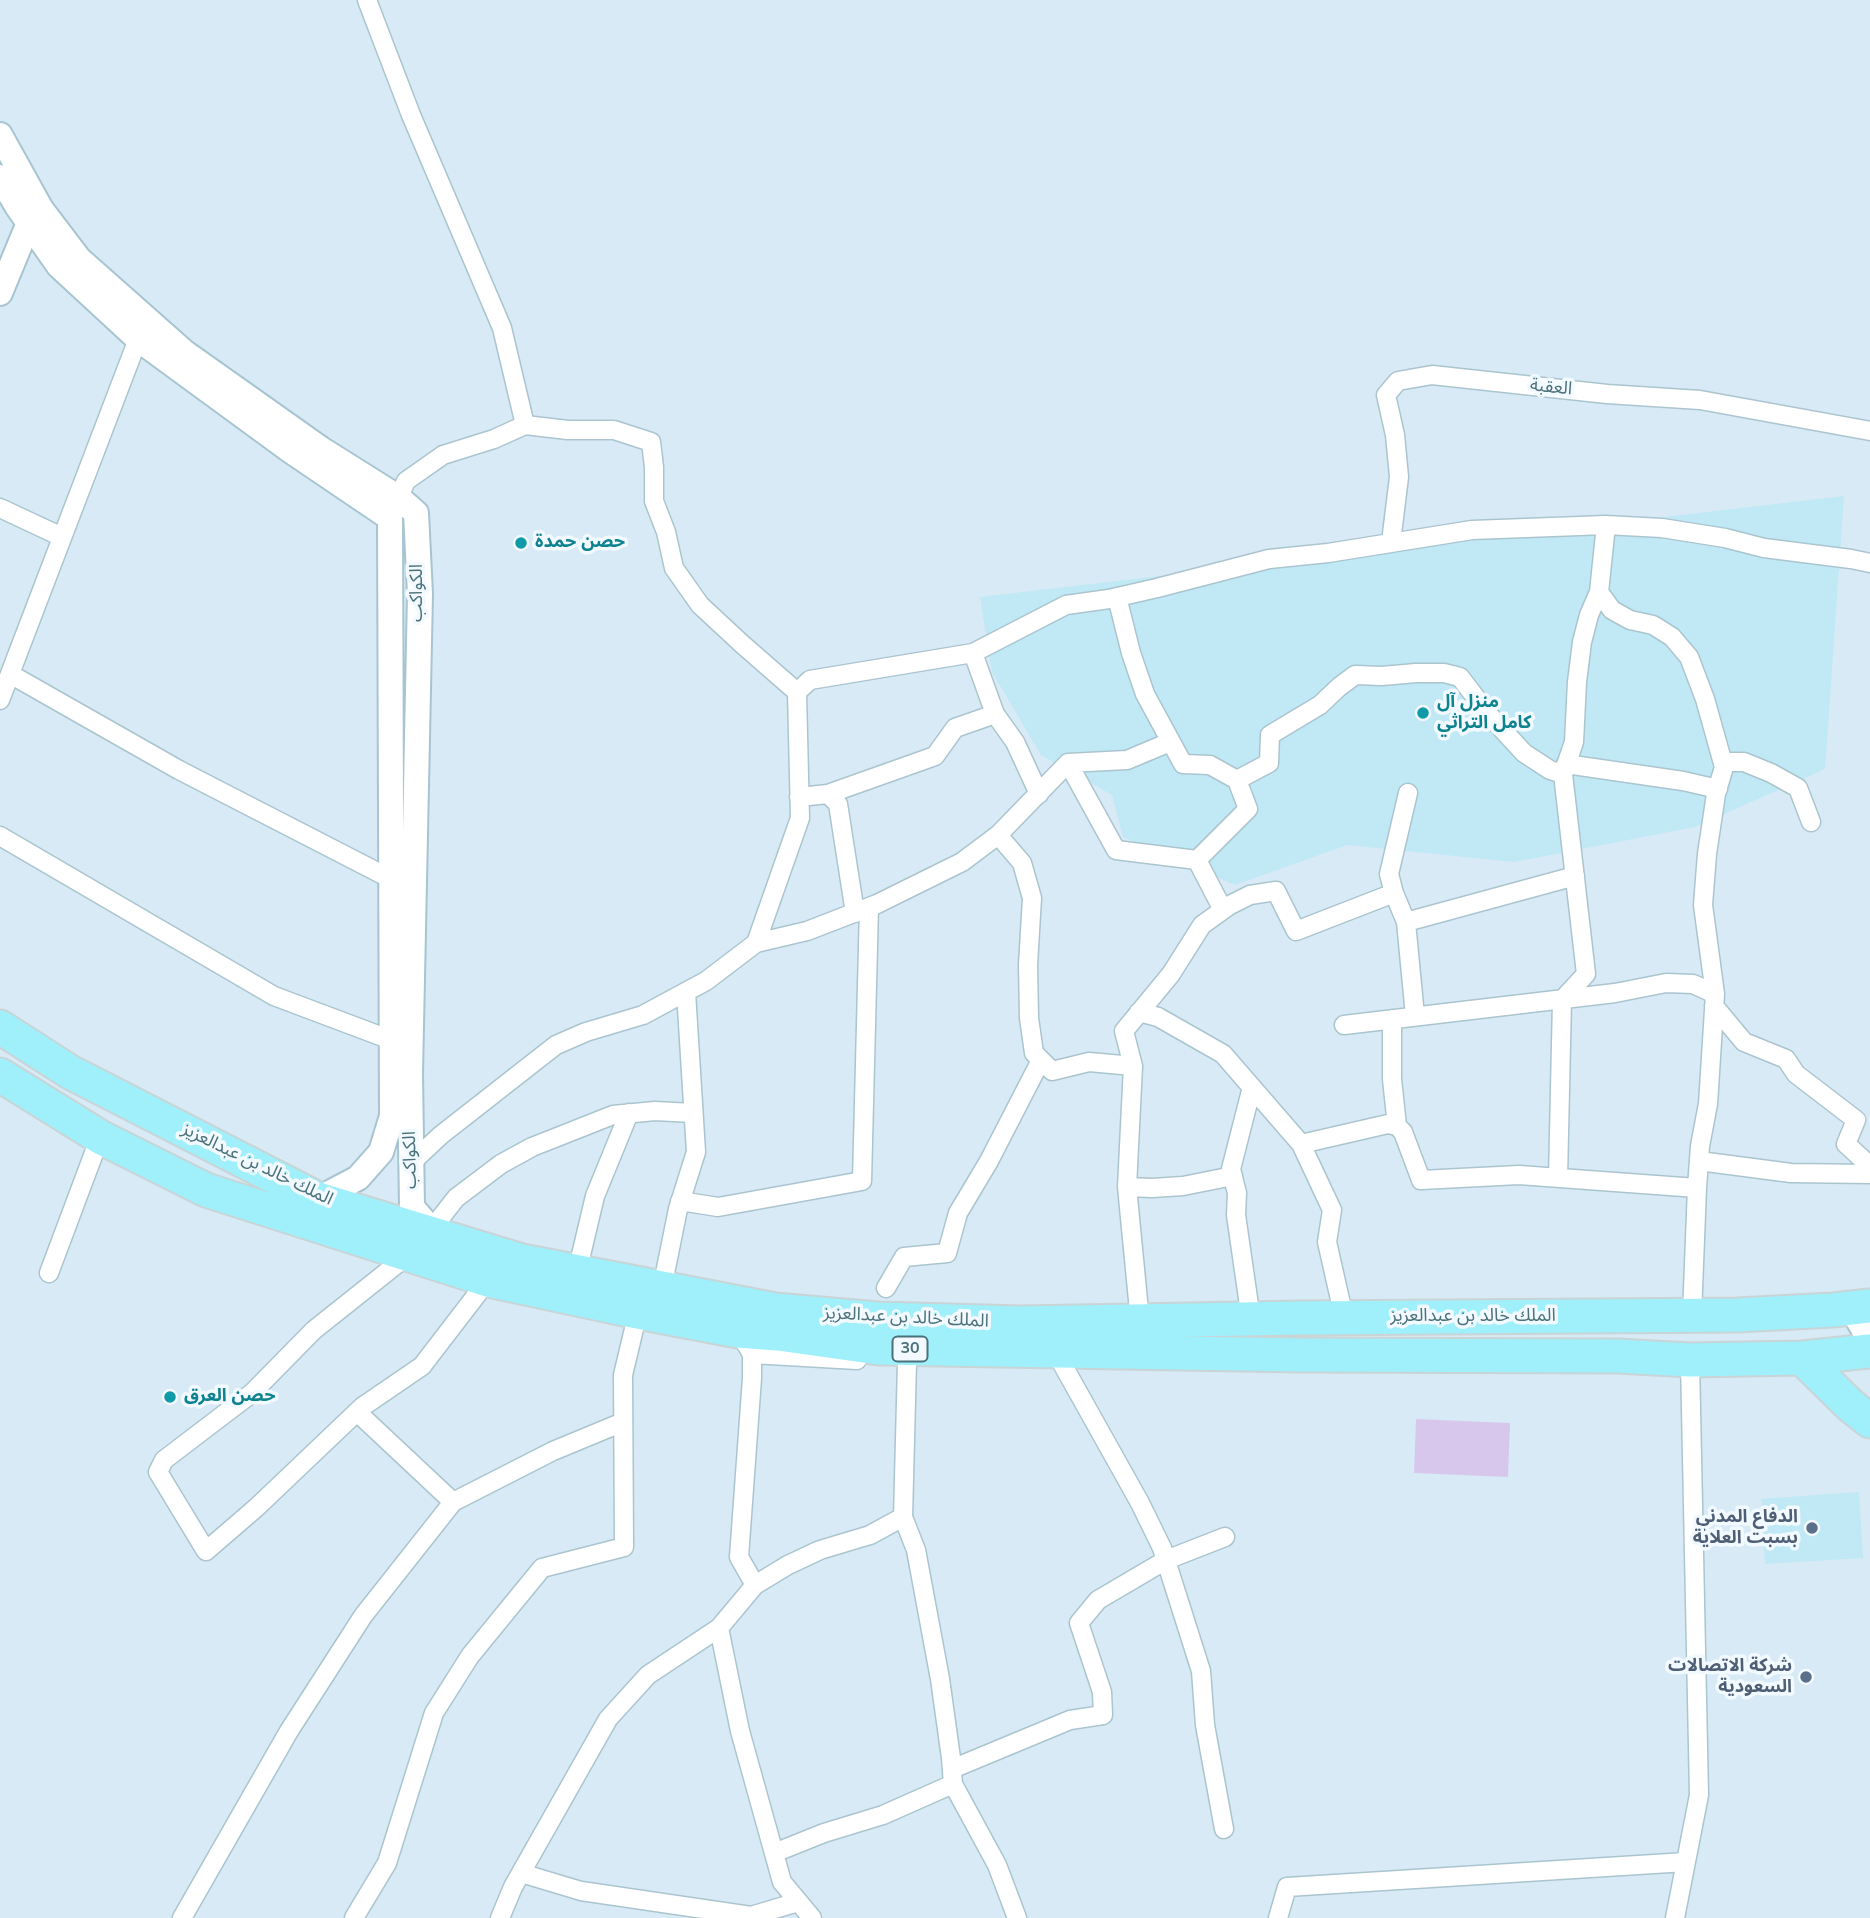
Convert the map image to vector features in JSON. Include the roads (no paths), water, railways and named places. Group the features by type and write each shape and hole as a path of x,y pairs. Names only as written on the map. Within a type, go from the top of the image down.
{"highway":[{"name":"الملك خالد بن عبدالعزيز","path":"0,1027 70,1072 318,1199 434,1232 522,1261 775,1310 878,1319 1021,1323 1751,1314 1861,1307"},
{"name":"الملك خالد بن عبدالعزيز","path":"0,1074 100,1137 205,1190 488,1280 638,1312 745,1343 778,1334 878,1348 1618,1356 1690,1360 1802,1359 1870,1351"},
{"path":"1802,1359 1870,1421"}],"street":[{"path":"367,0 411,115 502,328 525,425"},
{"name":"الكواكب","path":"0,135 27,204 59,266 138,339 292,451 395,508 416,513 419,594 411,1060 412,1207 434,1232"},
{"name":"الكواكب","path":"0,177 79,259 184,352 321,449 395,508"},
{"path":"0,248 27,204"},
{"path":"0,293 27,204"},
{"path":"0,700 138,339"},
{"name":"العقبة","path":"1391,542 1399,477 1395,435 1386,395 1398,381 1432,374 1607,394 1700,400 1870,431"},
{"path":"395,508 406,481 443,455 494,439 525,425 568,430 614,430 651,442 654,501 666,532 674,568 700,605 797,692 800,818 756,943"},
{"path":"0,508 62,537"},
{"name":"الكواكب","path":"318,1199 358,1178 381,1152 392,1116 391,879 395,508"},
{"path":"797,692 810,680 973,653 1066,605 1117,597 1269,559 1472,530 1606,525 1662,528 1725,538 1764,548 1870,563"},
{"path":"1558,1178 1562,1000 1586,974 1565,769 1574,742 1582,642 1599,592 1606,525"},
{"path":"1599,592 1612,610 1630,620 1653,625 1672,637 1689,657 1705,699 1724,767 1707,854 1703,905 1715,1000 1708,1104 1697,1188 1692,1315"},
{"path":"1117,597 1145,694 1183,764 1210,765 1237,780 1248,809 1197,860"},
{"path":"973,653 995,714 1015,742 1039,794"},
{"path":"1237,780 1269,763 1270,735 1320,705 1355,675 1444,673 1460,677 1489,715 1524,753 1550,769 1683,781 1718,789"},
{"path":"10,674 179,770 391,879"},
{"path":"799,797 828,794 935,756 955,729 995,714"},
{"path":"411,1163 441,1135 556,1045 586,1032 643,1015 706,981 756,943 807,931 862,910 962,862 999,835 1068,764 1127,760 1170,742"},
{"path":"1723,762 1744,762 1798,788 1811,822"},
{"path":"1068,764 1116,850 1197,860"},
{"path":"1408,793 1389,874 1406,922 1415,1016"},
{"path":"681,1201 718,1207 862,1181 862,910 838,804 828,794"},
{"path":"999,835 1022,863 1032,898 1028,965 1029,1018 1034,1053 1052,1071 1089,1062 1133,1066"},
{"path":"0,836 274,996 391,1040"},
{"path":"1197,860 1223,910"},
{"path":"1406,922 1575,876"},
{"path":"1140,1321 1126,1187 1133,1066 1124,1031 1171,974 1202,925 1250,895 1276,891 1296,931 1394,893"},
{"path":"1344,1025 1562,1000 1666,983 1693,984 1715,1000 1744,1042 1786,1059 1796,1074 1856,1120 1846,1144 1870,1166"},
{"path":"662,1288 681,1201 696,1152 686,992"},
{"path":"1139,1012 1158,1017 1223,1054 1301,1144 1332,1210 1327,1242 1344,1317"},
{"path":"1392,1019 1392,1079 1397,1126"},
{"path":"886,1288 904,1257 947,1253 958,1213 989,1161 1041,1060"},
{"path":"1251,1319 1236,1215 1237,1193 1231,1169 1252,1087"},
{"path":"434,1232 456,1198 501,1164 532,1147 612,1115 656,1111 693,1113"},
{"path":"576,1272 596,1196 629,1113"},
{"path":"1301,1144 1388,1124 1397,1126 1403,1132 1421,1180 1519,1175 1697,1188"},
{"path":"49,1273 100,1137"},
{"path":"1699,1161 1791,1173 1870,1174"},
{"path":"1126,1187 1183,1186 1233,1176"},
{"path":"407,1256 314,1330 251,1393 164,1460 158,1472 206,1551 257,1507 357,1412 422,1366 488,1280"},
{"path":"1861,1307 1870,1340"},
{"path":"354,1918 387,1863 434,1713 470,1656 542,1568 624,1548 623,1375 638,1312"},
{"path":"755,1585 739,1557 752,1378 745,1343 907,1362 941,1363 997,1350"},
{"path":"1055,1351 1140,1503 1162,1548 1201,1671 1205,1725 1224,1829"},
{"path":"1675,1918 1699,1795 1690,1360"},
{"path":"907,1362 903,1517 916,1550 940,1679 952,1777 997,1865 1017,1918"},
{"path":"357,1412 453,1502"},
{"path":"183,1918 289,1731 363,1616 453,1502 553,1451 623,1422"},
{"path":"500,1918 521,1873 608,1719 648,1675 719,1628 755,1585 820,1550 870,1535 903,1517"},
{"path":"774,1853 824,1833 883,1815 952,1777 1070,1720 1103,1715 1102,1692 1079,1623 1098,1600 1166,1560 1225,1537"},
{"path":"719,1628 740,1731 782,1882 812,1918"},
{"path":"1278,1918 1287,1887 1686,1862"},
{"path":"521,1873 581,1891 751,1916 799,1902"}],"place":[{"name":"حصن حمدة","path":"521,543"},
{"name":"منزل آل كامل التراثي","path":"1423,713"},
{"name":"حصن العرق","path":"170,1397"},
{"name":"الدفاع المدني بسبت العلاية","path":"1812,1528"},
{"name":"شركة الاتصالات السعودية","path":"1806,1677"}]}
